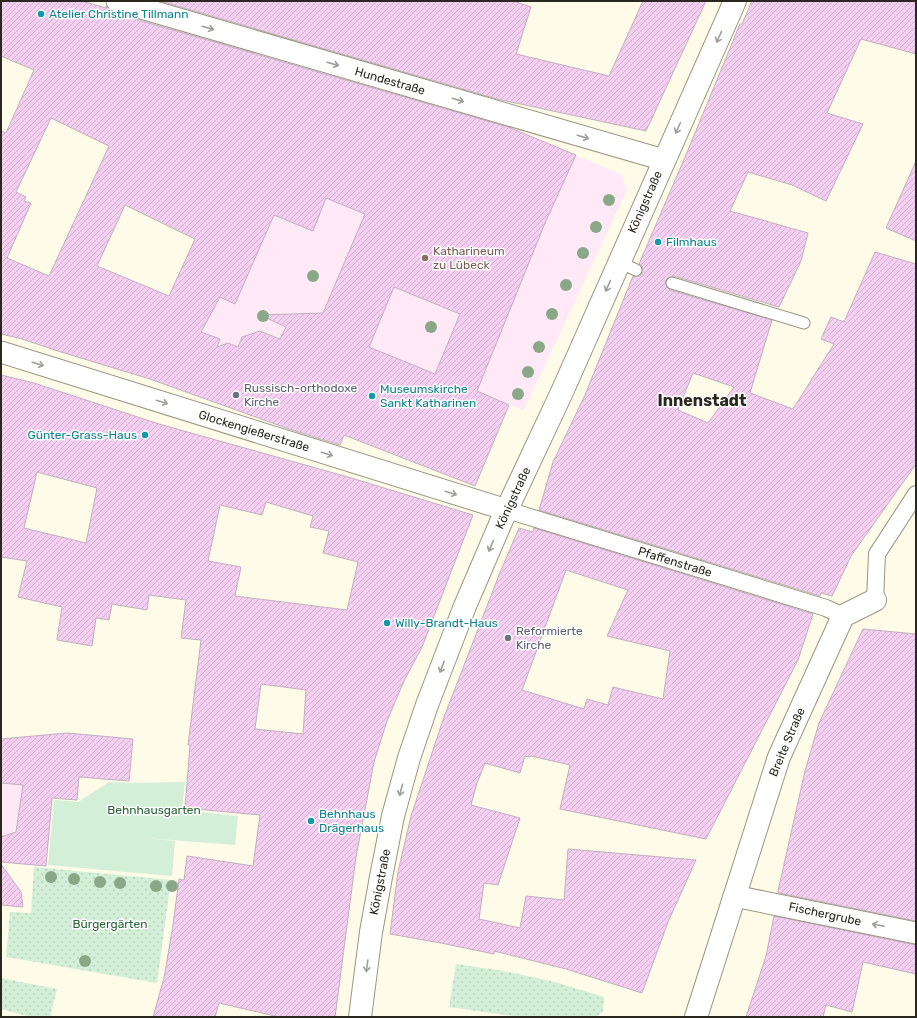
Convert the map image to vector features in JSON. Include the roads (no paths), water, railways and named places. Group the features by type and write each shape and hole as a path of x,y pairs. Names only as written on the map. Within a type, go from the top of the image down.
{"street":[{"name":"Hundestraße","path":"117,1 664,160"},
{"name":"Königstraße","path":"360,1017 371,932 394,816 409,758 427,705 465,606 506,510 562,392 627,266 664,160 735,1"},
{"name":"Glockengießerstraße","path":"1,352 506,510"},
{"path":"843,616 875,600 877,554 916,494"},
{"name":"Pfaffenstraße","path":"506,510 826,608 843,616"},
{"name":"Breite Straße","path":"696,1017 779,757 843,616"},
{"name":"Fischergrube","path":"734,896 916,933"}],"lane":[{"path":"672,283 804,323"}],"place":[{"name":"Atelier Christine Tillmann","path":"41,14"},
{"name":"Filmhaus","path":"658,242"},
{"name":"Katharineum zu Lübeck","path":"425,258"},
{"name":"Russisch-orthodoxe Kirche","path":"236,395"},
{"name":"Museumskirche Sankt Katharinen","path":"372,396"},
{"name":"Günter-Grass-Haus","path":"145,435"},
{"name":"Willy-Brandt-Haus","path":"387,623"},
{"name":"Reformierte Kirche","path":"508,638"},
{"name":"Behnhaus Drägerhaus","path":"311,821"}],"district":[{"name":"Innenstadt","path":"702,400"}],"park label":[{"name":"Behnhausgarten","path":"154,810"},
{"name":"Bürgergärten","path":"110,924"}]}
